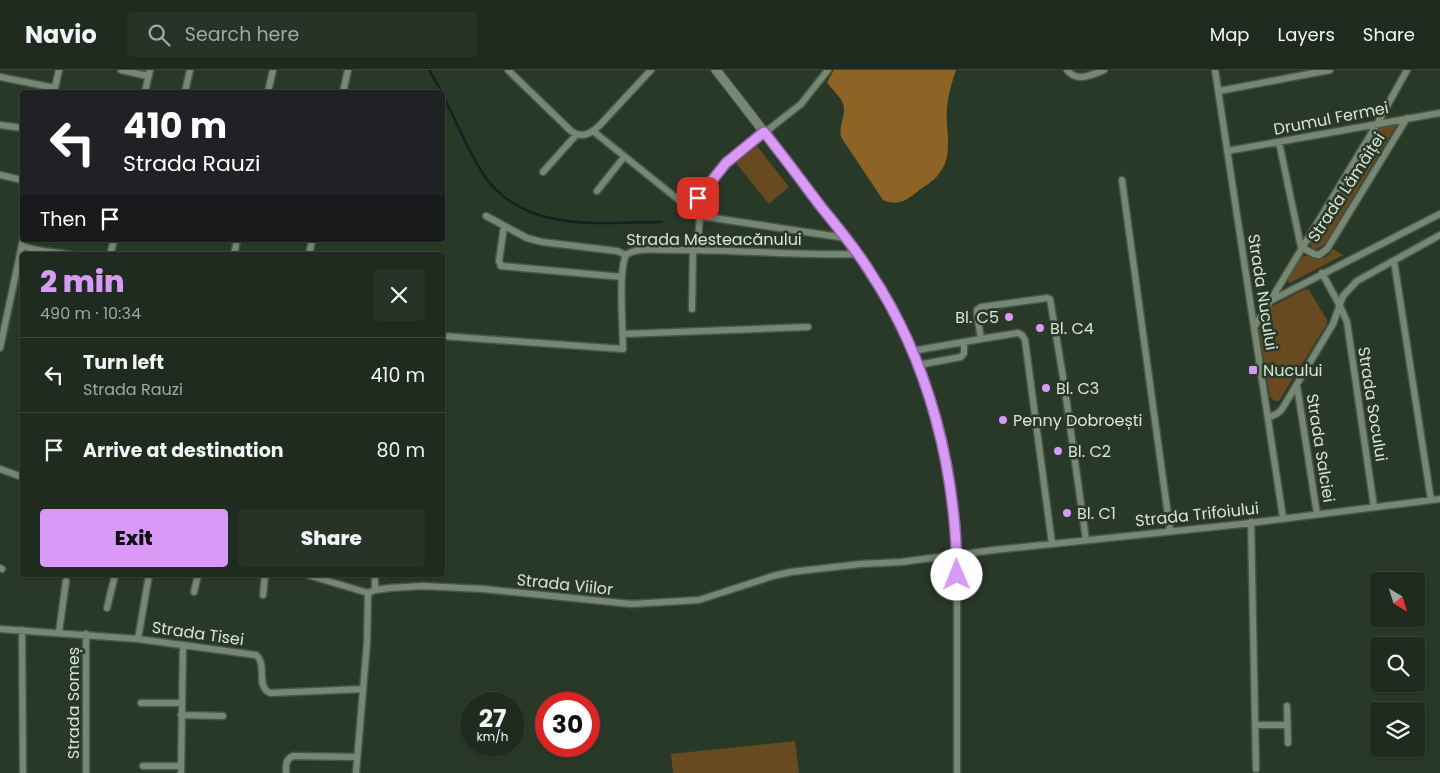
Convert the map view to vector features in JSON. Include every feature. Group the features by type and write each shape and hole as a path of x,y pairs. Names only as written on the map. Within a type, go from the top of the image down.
{"street":[{"path":"0,77 55,90 59,70"},
{"path":"121,70 149,73 145,90"},
{"path":"185,90 190,70"},
{"path":"268,90 273,70"},
{"path":"343,90 348,70"},
{"path":"508,70 576,135"},
{"path":"543,172 576,135 590,133 651,70"},
{"path":"716,70 859,254 897,317 918,365 935,414 952,492 957,555 957,773"},
{"path":"690,209 726,163 801,104 828,70"},
{"path":"1067,70 1078,78 1104,70"},
{"name":"Strada Nucului","path":"1215,70 1283,518"},
{"path":"1218,91 1330,70"},
{"name":"Strada Lămâiței","path":"1254,326 1377,124 1407,70"},
{"name":"Drumul Fermei","path":"1227,151 1440,112"},
{"name":"Strada Lămâiței","path":"1301,247 1316,255 1322,254 1327,249 1407,118"},
{"path":"0,125 20,128"},
{"path":"590,133 700,216 846,238"},
{"path":"1279,142 1301,247"},
{"path":"597,191 624,157"},
{"path":"0,175 20,180"},
{"path":"1122,180 1170,530"},
{"path":"1269,301 1440,214"},
{"name":"Strada Mesteacănului","path":"486,216 527,238 542,242 618,251 626,255 630,252 642,250 694,249 859,254"},
{"path":"692,309 694,249 700,216"},
{"path":"504,226 499,261 501,266 622,277"},
{"path":"1268,418 1282,409 1297,386 1333,324 1343,296 1358,282 1440,235"},
{"path":"23,243 41,252 56,252"},
{"path":"445,336 623,349 622,265 626,255"},
{"path":"0,348 20,257"},
{"path":"1394,261 1431,500"},
{"name":"Strada Socului","path":"1322,273 1347,322 1374,507"},
{"path":"981,339 977,314 979,308 1047,298 1050,300 1064,383 1086,540"},
{"path":"623,334 808,326"},
{"path":"912,351 1018,333 1024,337 1052,544"},
{"path":"918,365 961,357 964,353 964,342"},
{"name":"Strada Salciei","path":"1297,386 1317,514"},
{"path":"0,469 20,476"},
{"name":"Strada Trifoiului","path":"957,555 1440,499"},
{"path":"1251,522 1256,769"},
{"name":"Strada Viilor","path":"372,591 407,586 444,587 631,604 699,600 791,572 957,555"},
{"path":"107,608 114,577"},
{"path":"138,639 149,577"},
{"path":"194,592 198,577"},
{"path":"263,595 265,577"},
{"path":"316,577 372,591"},
{"path":"356,773 375,577"},
{"path":"59,632 66,581"},
{"name":"Strada Tisei","path":"0,629 138,639 256,655 262,662 263,687 266,692 270,693 363,689"},
{"path":"22,630 22,773"},
{"name":"Strada Someș","path":"86,634 86,773"},
{"path":"142,766 181,769 183,645"},
{"path":"141,703 182,703"},
{"path":"1287,706 1288,743"},
{"path":"181,715 222,716"},
{"path":"1255,725 1288,725"},
{"path":"286,773 286,763 293,756 357,757"}],"shaded area":[{"path":"834,70 956,70 948,103 948,151 946,160 936,177 909,198 893,203 883,200 841,137 843,105 840,98 827,82"},
{"path":"1398,123 1324,245 1317,249 1312,248 1310,244 1311,239 1381,126"},
{"path":"757,146 789,187 769,204 736,163"},
{"path":"1333,249 1343,255 1290,283 1287,280 1300,257 1321,258 1329,254"},
{"path":"1305,289 1309,290 1327,320 1327,324 1279,401 1275,401 1270,397 1259,330 1271,307"},
{"path":"795,741 799,773 673,773 671,754"}],"waterway":[{"path":"429,70 441,90"},
{"path":"445,100 486,178 503,196 522,208 544,217 567,221 591,223 662,222"}],"place":[{"name":"Bl. C5","path":"1009,317"},
{"name":"Bl. C4","path":"1040,328"},
{"name":"Nucului","path":"1253,370"},
{"name":"Bl. C3","path":"1046,388"},
{"name":"Penny Dobroești","path":"1003,420"},
{"name":"Bl. C2","path":"1058,451"},
{"name":"Bl. C1","path":"1067,513"}],"route":[{"path":"698,198 726,163 764,132 859,254 897,317 928,391 952,492 957,575"}]}
